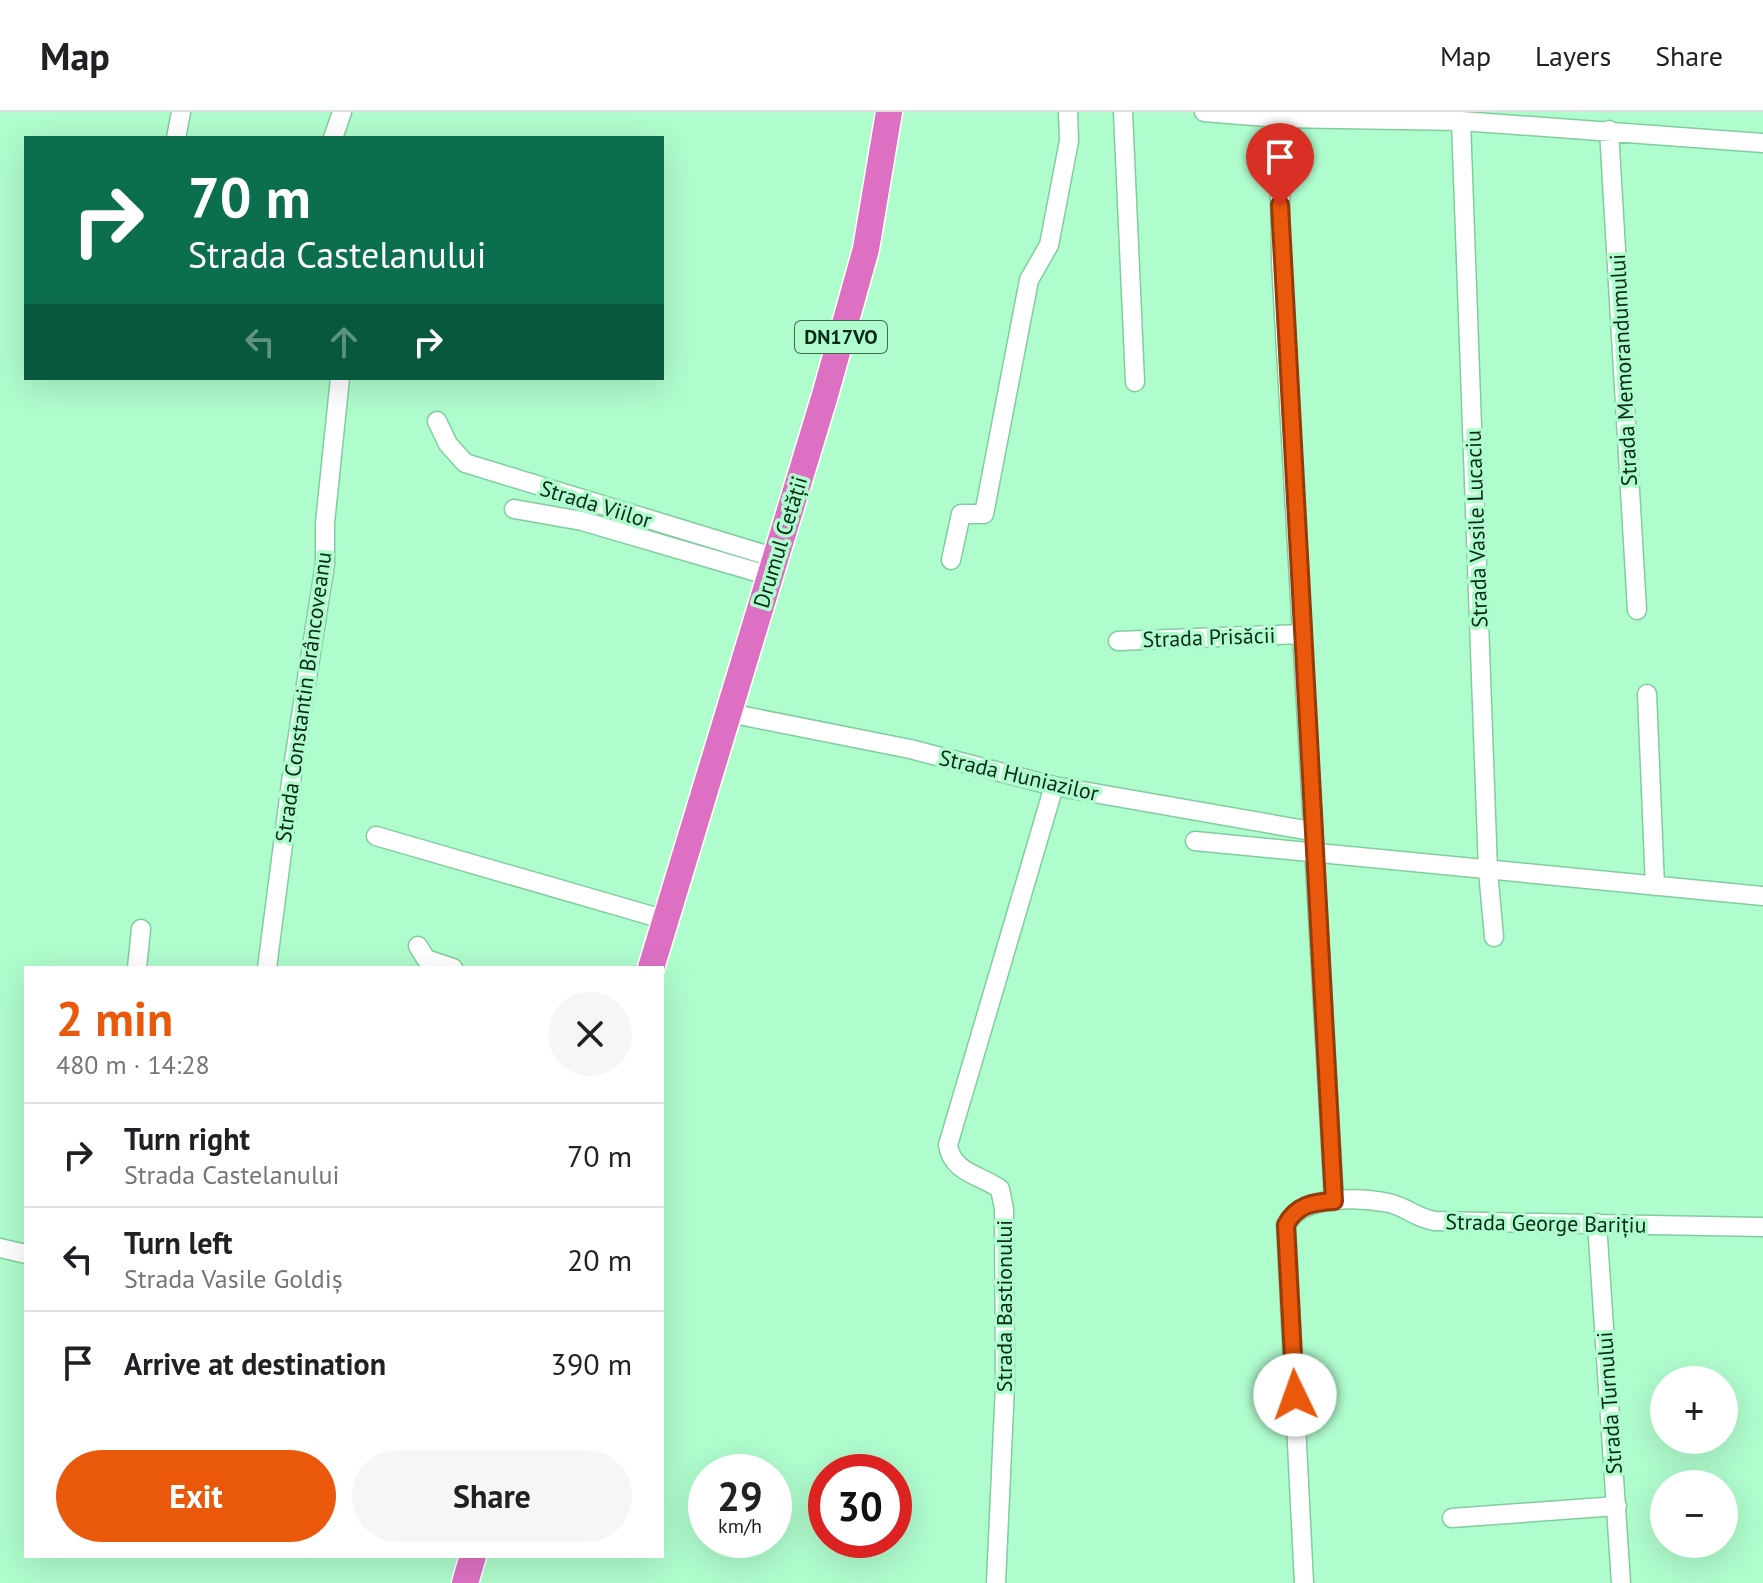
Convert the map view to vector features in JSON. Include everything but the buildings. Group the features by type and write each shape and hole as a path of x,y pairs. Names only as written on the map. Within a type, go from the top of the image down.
{"highway":[{"name":"Drumul Cetății","path":"652,966 866,249 889,112"},
{"path":"465,1583 472,1558"}],"street":[{"path":"176,136 181,112"},
{"path":"334,136 342,112"},
{"path":"951,560 961,514 984,514 1029,280 1049,245 1069,141 1068,112"},
{"path":"1123,112 1135,382"},
{"path":"1204,112 1279,118 1461,121 1763,143"},
{"path":"1279,118 1281,262 1334,1201"},
{"name":"Strada Vasile Lucaciu","path":"1461,121 1488,871 1494,937"},
{"name":"Strada Memorandumului","path":"1609,130 1637,610"},
{"name":"Strada Constantin Brâncoveanu","path":"267,966 293,767 325,564 325,523 340,380"},
{"name":"Strada Viilor","path":"437,421 448,444 465,463 773,567"},
{"path":"514,509 582,521 773,567"},
{"name":"Strada Prisăcii","path":"1118,641 1301,634"},
{"path":"1647,694 1655,886"},
{"name":"Strada Huniazilor","path":"729,713 910,749 1054,786 1311,831"},
{"name":"Strada Bastionului","path":"996,1583 1005,1385 1004,1209 1000,1189 964,1171 950,1158 948,1145 1054,786"},
{"path":"376,836 666,920"},
{"path":"1195,841 1313,855 1763,896"},
{"path":"137,966 141,929"},
{"path":"418,946 426,959 447,966"},
{"name":"Strada George Barițiu","path":"1304,1583 1286,1225 1291,1214 1302,1206 1334,1201 1389,1203 1417,1219 1435,1221 1763,1227"},
{"name":"Strada Turnului","path":"1597,1223 1621,1583"},
{"path":"1763,1227 1763,1244"},
{"path":"0,1248 10,1253 24,1254"},
{"path":"1452,1518 1617,1506"}],"route":[{"path":"1280,205 1284,324 1334,1201 1302,1206 1291,1214 1286,1225 1295,1395"}]}
